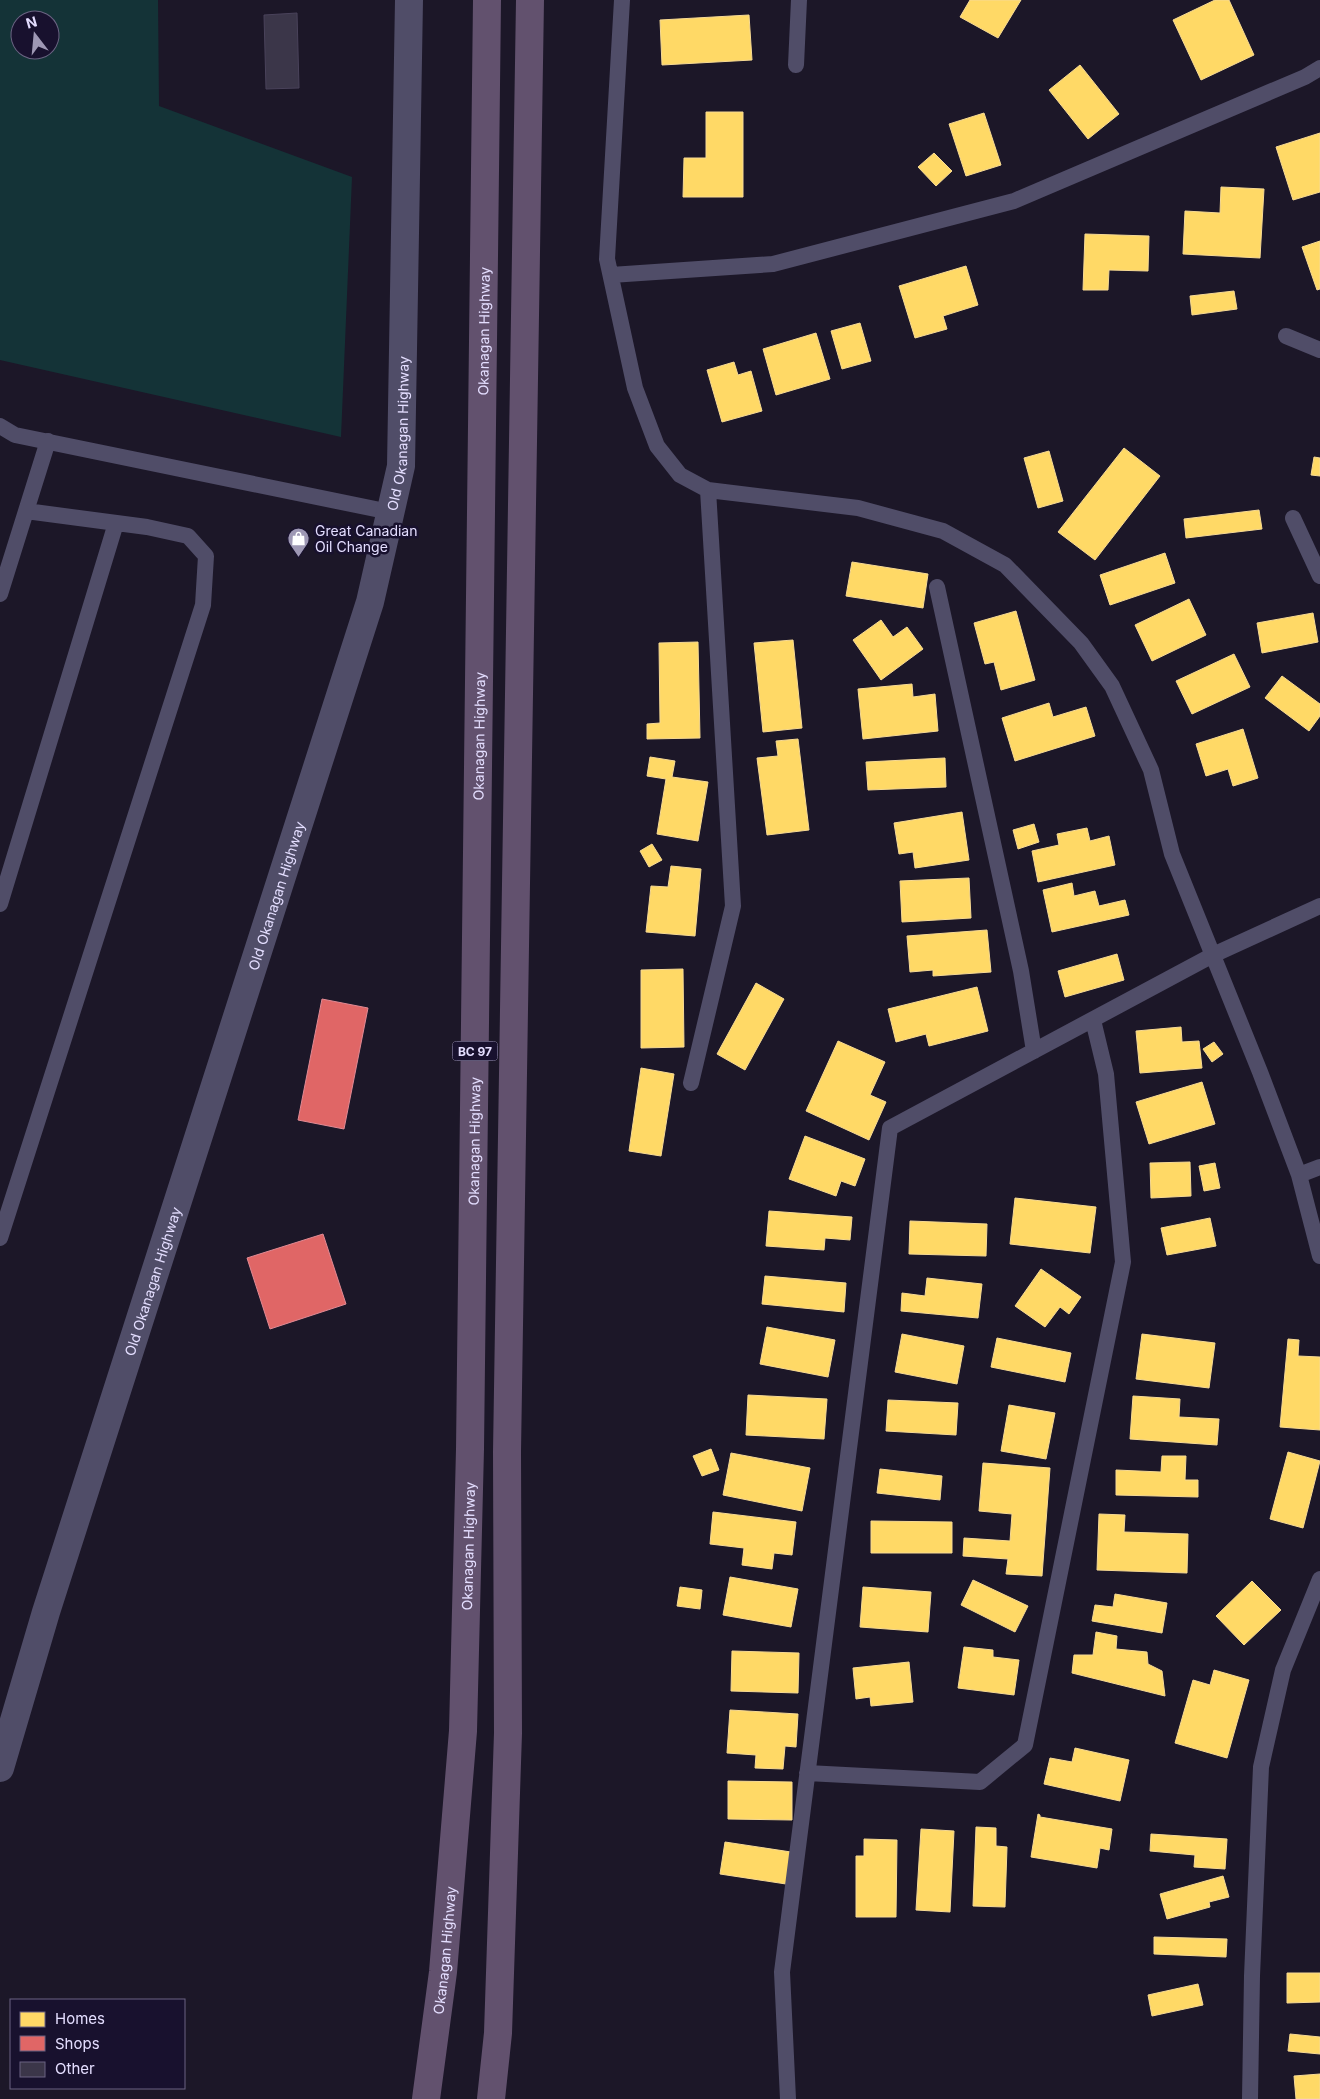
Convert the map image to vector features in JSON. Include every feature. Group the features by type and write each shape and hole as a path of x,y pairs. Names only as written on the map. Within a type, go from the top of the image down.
{"highway":[{"name":"Okanagan Highway","path":"426,2099 443,1972 463,1731 470,1449 486,0"},
{"name":"BC 97","path":"491,2099 498,2033 508,1732 506,1452 530,0"}],"street":[{"name":"Old Okanagan Highway","path":"0,1768 46,1612 370,602 401,466 410,0"}],"lane":[{"path":"622,0 607,259 635,388 657,446 680,475 708,490 858,508 943,530 1005,565 1081,643 1112,686 1151,770 1172,854 1298,1176 1320,1256"},
{"path":"796,64 798,0"},
{"path":"611,275 772,264 1014,201 1305,77 1320,68"},
{"path":"1286,336 1320,350"},
{"path":"0,426 15,435 390,512"},
{"path":"0,594 48,441"},
{"path":"691,1083 733,906 708,490"},
{"path":"0,1238 203,606 206,556 188,536 116,523 26,511"},
{"path":"1293,518 1320,576"},
{"path":"0,904 116,523"},
{"path":"936,587 1021,971 1034,1051"},
{"path":"788,2099 782,1972 890,1128 1213,956 1320,906"},
{"path":"807,1773 980,1782 1026,1745 1123,1262 1106,1074 1093,1020"},
{"path":"1298,1176 1320,1166"},
{"path":"1250,2099 1252,1976 1261,1767 1283,1670 1320,1579"}],"green space":[{"path":"0,0 158,0 159,106 352,177 341,437 0,360"}],"building: Homes":[{"path":"970,0 1021,0 998,38 960,17"},
{"path":"1215,0 1229,0 1254,55 1201,80 1173,20"},
{"path":"749,15 752,60 662,65 660,20"},
{"path":"1080,65 1119,114 1088,139 1049,90"},
{"path":"706,112 743,112 743,197 683,197 684,158 706,158"},
{"path":"984,113 1001,165 966,176 949,124"},
{"path":"1320,133 1320,192 1293,200 1276,147"},
{"path":"934,153 952,171 936,186 918,167"},
{"path":"1221,187 1264,189 1260,258 1183,254 1185,211 1220,213"},
{"path":"1085,234 1149,236 1148,271 1109,270 1108,290 1083,290"},
{"path":"1320,241 1320,289 1317,290 1302,247"},
{"path":"966,266 978,305 943,316 947,329 915,338 899,286"},
{"path":"1234,291 1237,309 1192,315 1190,296"},
{"path":"860,323 871,361 842,369 831,331"},
{"path":"816,333 830,379 776,395 763,349"},
{"path":"734,362 738,375 751,371 762,411 722,422 707,370"},
{"path":"1124,448 1160,476 1095,560 1058,532"},
{"path":"1049,451 1063,501 1038,508 1024,458"},
{"path":"1314,457 1320,458 1320,476 1311,475"},
{"path":"1259,510 1262,529 1186,538 1184,519"},
{"path":"1165,553 1175,583 1110,605 1100,575"},
{"path":"852,562 928,574 923,608 846,596"},
{"path":"1189,599 1206,635 1152,661 1135,625"},
{"path":"1016,611 1035,680 1001,690 994,662 985,664 974,623"},
{"path":"1313,613 1318,642 1262,653 1257,623"},
{"path":"881,620 893,637 907,627 923,649 881,680 853,640"},
{"path":"793,640 802,728 763,732 754,643"},
{"path":"698,642 700,738 647,739 647,724 660,723 659,643"},
{"path":"1234,654 1250,687 1192,714 1176,681"},
{"path":"1282,676 1320,704 1320,716 1309,731 1265,698"},
{"path":"912,684 913,697 935,694 938,731 863,739 858,689"},
{"path":"1049,703 1053,717 1086,707 1095,736 1015,761 1002,718"},
{"path":"1243,729 1258,778 1233,786 1228,769 1206,776 1196,744"},
{"path":"798,739 809,830 767,835 757,758 778,756 776,741"},
{"path":"650,757 675,761 672,777 708,782 698,841 657,834 666,779 647,776"},
{"path":"945,758 946,787 868,790 866,762"},
{"path":"962,812 969,860 915,868 913,852 899,854 894,823"},
{"path":"1034,824 1039,842 1018,849 1013,830"},
{"path":"1087,828 1090,841 1109,836 1115,865 1038,882 1032,851 1059,845 1057,834"},
{"path":"652,844 662,860 649,867 640,851"},
{"path":"671,866 701,869 695,936 646,932 651,886 668,887"},
{"path":"969,878 971,918 902,922 900,881"},
{"path":"1072,883 1074,896 1095,891 1099,906 1125,900 1129,915 1052,932 1043,890"},
{"path":"987,930 991,972 933,976 933,970 910,972 907,936"},
{"path":"1117,954 1124,980 1065,997 1058,971"},
{"path":"683,969 684,1047 641,1048 641,970"},
{"path":"756,983 784,999 745,1070 717,1054"},
{"path":"977,987 988,1031 929,1046 926,1034 896,1042 888,1009"},
{"path":"1181,1027 1182,1042 1199,1041 1202,1068 1140,1073 1136,1031"},
{"path":"838,1041 885,1062 870,1095 886,1102 869,1140 806,1111"},
{"path":"1214,1042 1223,1054 1212,1062 1203,1049"},
{"path":"641,1068 674,1074 661,1156 629,1151"},
{"path":"1202,1082 1215,1124 1149,1144 1136,1102"},
{"path":"805,1136 865,1159 855,1186 841,1181 836,1196 789,1179"},
{"path":"1190,1162 1191,1196 1151,1198 1150,1163"},
{"path":"1215,1163 1220,1188 1204,1191 1199,1166"},
{"path":"1015,1198 1096,1207 1090,1253 1010,1244"},
{"path":"769,1211 852,1217 850,1240 825,1238 824,1250 766,1246"},
{"path":"1210,1218 1216,1246 1167,1255 1161,1228"},
{"path":"910,1221 987,1224 986,1256 909,1254"},
{"path":"1041,1269 1081,1297 1069,1314 1060,1307 1045,1327 1015,1306"},
{"path":"765,1276 846,1283 844,1312 762,1304"},
{"path":"927,1278 982,1284 978,1318 901,1311 902,1293 925,1296"},
{"path":"767,1327 835,1340 828,1377 760,1364"},
{"path":"902,1334 964,1346 957,1384 895,1372"},
{"path":"1142,1334 1215,1343 1209,1388 1136,1379"},
{"path":"997,1338 1071,1353 1065,1382 991,1367"},
{"path":"1288,1339 1299,1340 1298,1356 1320,1357 1320,1430 1280,1427"},
{"path":"748,1395 827,1399 824,1439 746,1435"},
{"path":"1133,1396 1180,1399 1179,1417 1219,1419 1217,1445 1130,1439"},
{"path":"888,1400 958,1403 956,1435 886,1431"},
{"path":"1009,1405 1055,1413 1046,1459 1001,1451"},
{"path":"711,1449 719,1470 702,1476 693,1456"},
{"path":"1288,1452 1320,1461 1303,1528 1270,1519"},
{"path":"731,1453 810,1468 802,1511 723,1495"},
{"path":"1162,1456 1186,1456 1185,1480 1198,1480 1198,1497 1116,1495 1116,1470 1161,1472"},
{"path":"983,1463 1050,1468 1042,1576 1006,1574 1008,1559 963,1556 964,1538 1010,1541 1012,1514 979,1511"},
{"path":"880,1469 942,1476 940,1500 877,1493"},
{"path":"713,1512 796,1522 792,1555 774,1553 772,1569 742,1565 744,1548 710,1544"},
{"path":"1099,1514 1125,1515 1124,1532 1188,1534 1187,1573 1097,1570"},
{"path":"871,1521 952,1522 952,1553 871,1553"},
{"path":"730,1577 798,1589 791,1627 723,1615"},
{"path":"973,1580 1028,1606 1015,1632 961,1605"},
{"path":"1252,1581 1281,1610 1244,1645 1216,1616"},
{"path":"680,1587 702,1590 700,1609 677,1606"},
{"path":"863,1587 931,1592 928,1632 860,1627"},
{"path":"1115,1594 1167,1603 1162,1633 1092,1621 1095,1605 1113,1607"},
{"path":"1096,1632 1117,1636 1116,1649 1147,1652 1148,1664 1162,1671 1165,1696 1072,1673 1074,1655 1093,1655"},
{"path":"964,1647 993,1650 993,1657 1019,1660 1014,1695 958,1688"},
{"path":"732,1651 799,1653 798,1693 731,1691"},
{"path":"909,1662 913,1702 871,1706 870,1697 856,1699 853,1668"},
{"path":"1214,1670 1249,1680 1227,1758 1175,1743 1193,1680 1210,1685"},
{"path":"730,1710 798,1714 796,1747 785,1746 783,1769 755,1768 756,1755 727,1753"},
{"path":"1075,1748 1129,1760 1120,1801 1044,1784 1050,1758 1072,1762"},
{"path":"728,1781 792,1782 792,1820 728,1819"},
{"path":"1038,1814 1040,1817 1112,1829 1109,1850 1100,1848 1097,1868 1031,1857"},
{"path":"976,1827 996,1828 996,1846 1007,1847 1005,1907 973,1906"},
{"path":"921,1829 954,1831 950,1912 916,1910"},
{"path":"1151,1834 1227,1839 1225,1869 1194,1867 1195,1855 1150,1851"},
{"path":"864,1839 897,1840 896,1917 856,1917 856,1856 864,1856"},
{"path":"725,1842 791,1852 786,1884 720,1874"},
{"path":"1223,1876 1229,1897 1209,1902 1210,1907 1167,1919 1160,1894"},
{"path":"1154,1937 1227,1939 1226,1957 1154,1954"},
{"path":"1287,1973 1320,1973 1320,2002 1287,2003"},
{"path":"1198,1984 1203,2005 1152,2016 1148,1995"},
{"path":"1290,2034 1320,2037 1320,2054 1288,2051"},
{"path":"1320,2074 1320,2099 1296,2099 1294,2076"}],"building: Shops":[{"path":"322,999 368,1008 344,1129 298,1120"},
{"path":"323,1234 346,1304 270,1329 247,1258"}],"building: Other":[{"path":"297,13 299,88 266,89 264,15"}],"place":[{"name":"Great Canadian Oil Change","path":"299,557"}]}
